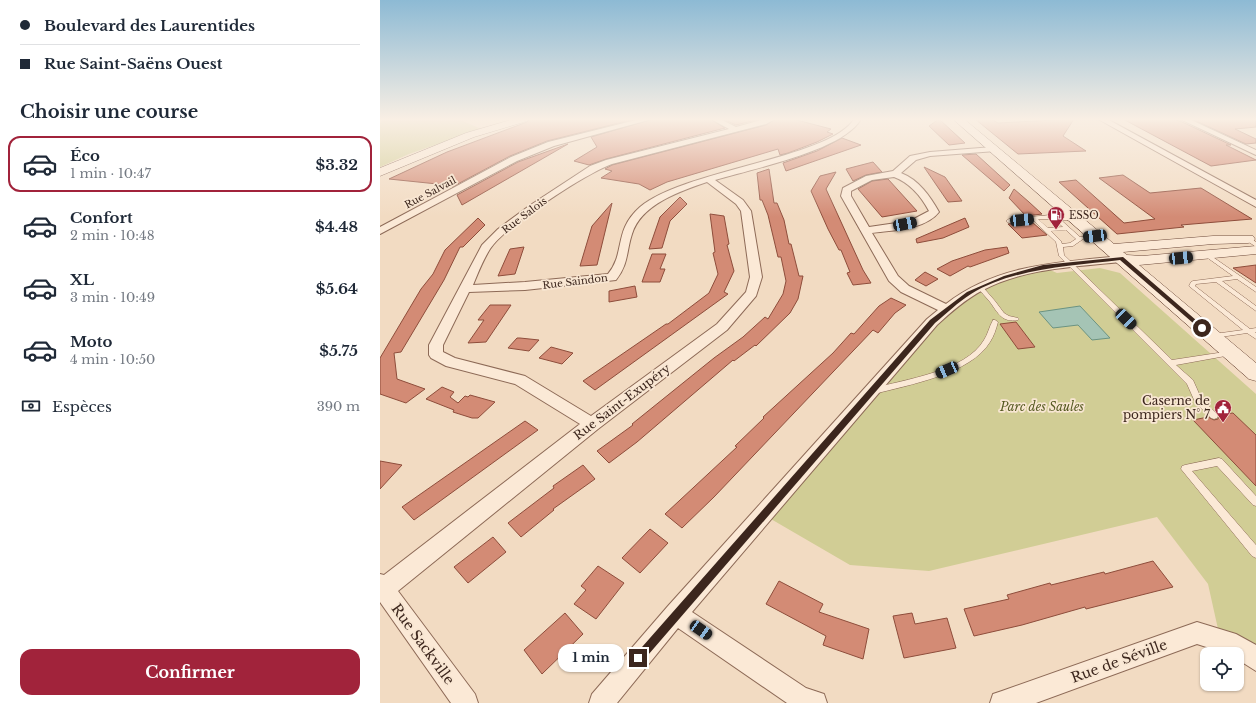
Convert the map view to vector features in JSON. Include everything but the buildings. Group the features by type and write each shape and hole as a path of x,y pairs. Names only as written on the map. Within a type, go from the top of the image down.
{"street":[{"path":"380,172 430,152"},
{"name":"Rue Salvail","path":"380,231 514,159 531,152"},
{"name":"Rue Salois","path":"592,424 520,380 451,362 436,355 436,345 486,247 502,231 532,208 593,168 648,152"},
{"name":"Rue Saindon","path":"465,289 525,286 612,277 620,269 626,232 635,219 657,200 672,192 709,179 796,152"},
{"path":"895,174 914,158 930,154 958,152"},
{"path":"996,152 1071,223 1095,236 1256,374"},
{"path":"1161,152 1256,204"},
{"path":"866,231 918,222 930,217 934,212 927,198 905,177 895,174 886,174 855,183 846,190 846,196 892,278 905,289 946,309"},
{"name":"Rue Saint-Exupéry","path":"382,587 592,424 722,327 752,293 756,277 746,211 740,202 709,179"},
{"path":"1116,254 1142,261 1207,255 1254,243"},
{"path":"601,703 676,614 932,322 946,309 980,287 1006,277 1043,267 1070,264 1116,254 1132,254 1254,243"},
{"name":"Rue Sackville","path":"382,587 466,703"},
{"path":"676,614 798,697 815,703"},
{"name":"Rue de Séville","path":"1002,703 1197,633 1236,645 1256,659"}],"lane":[{"path":"1009,221 1034,218 1056,218 1064,220 1071,223 1079,239"},
{"path":"1034,218 1059,242 1061,255 1190,382 1198,400 1214,416"},
{"path":"1056,218 1071,223"},
{"path":"1046,230 1071,223"},
{"path":"1059,246 1071,245 1079,239 1095,236"},
{"path":"1207,255 1256,290"},
{"path":"1238,277 1193,283 1192,286 1256,337"},
{"path":"1217,280 1256,309"},
{"path":"980,287 993,302 1000,314 1006,318 1016,319"},
{"path":"872,392 938,374 956,366 968,359 986,342 996,322"},
{"path":"1211,336 1256,330"},
{"path":"1170,363 1231,353"},
{"path":"1256,502 1219,462 1184,469 1256,553"}],"green space":[{"path":"380,152 415,152 409,154 380,167"},
{"name":"Parc des Saules","path":"1043,267 1057,273 1100,268 1120,273 1256,394 1256,651 1218,629 1208,584 1157,517 929,571 850,565 764,515 932,322 969,293"}],"shaded area":[{"path":"1080,306 1110,338 1092,340 1078,325 1053,328 1039,312"}],"place":[{"name":"ESSO","path":"1056,230"},
{"name":"Caserne de pompiers N° 7","path":"1223,423"}],"route":[{"path":"638,658 932,322 946,309 969,293 1006,277 1043,267 1121,258 1202,328"}]}
